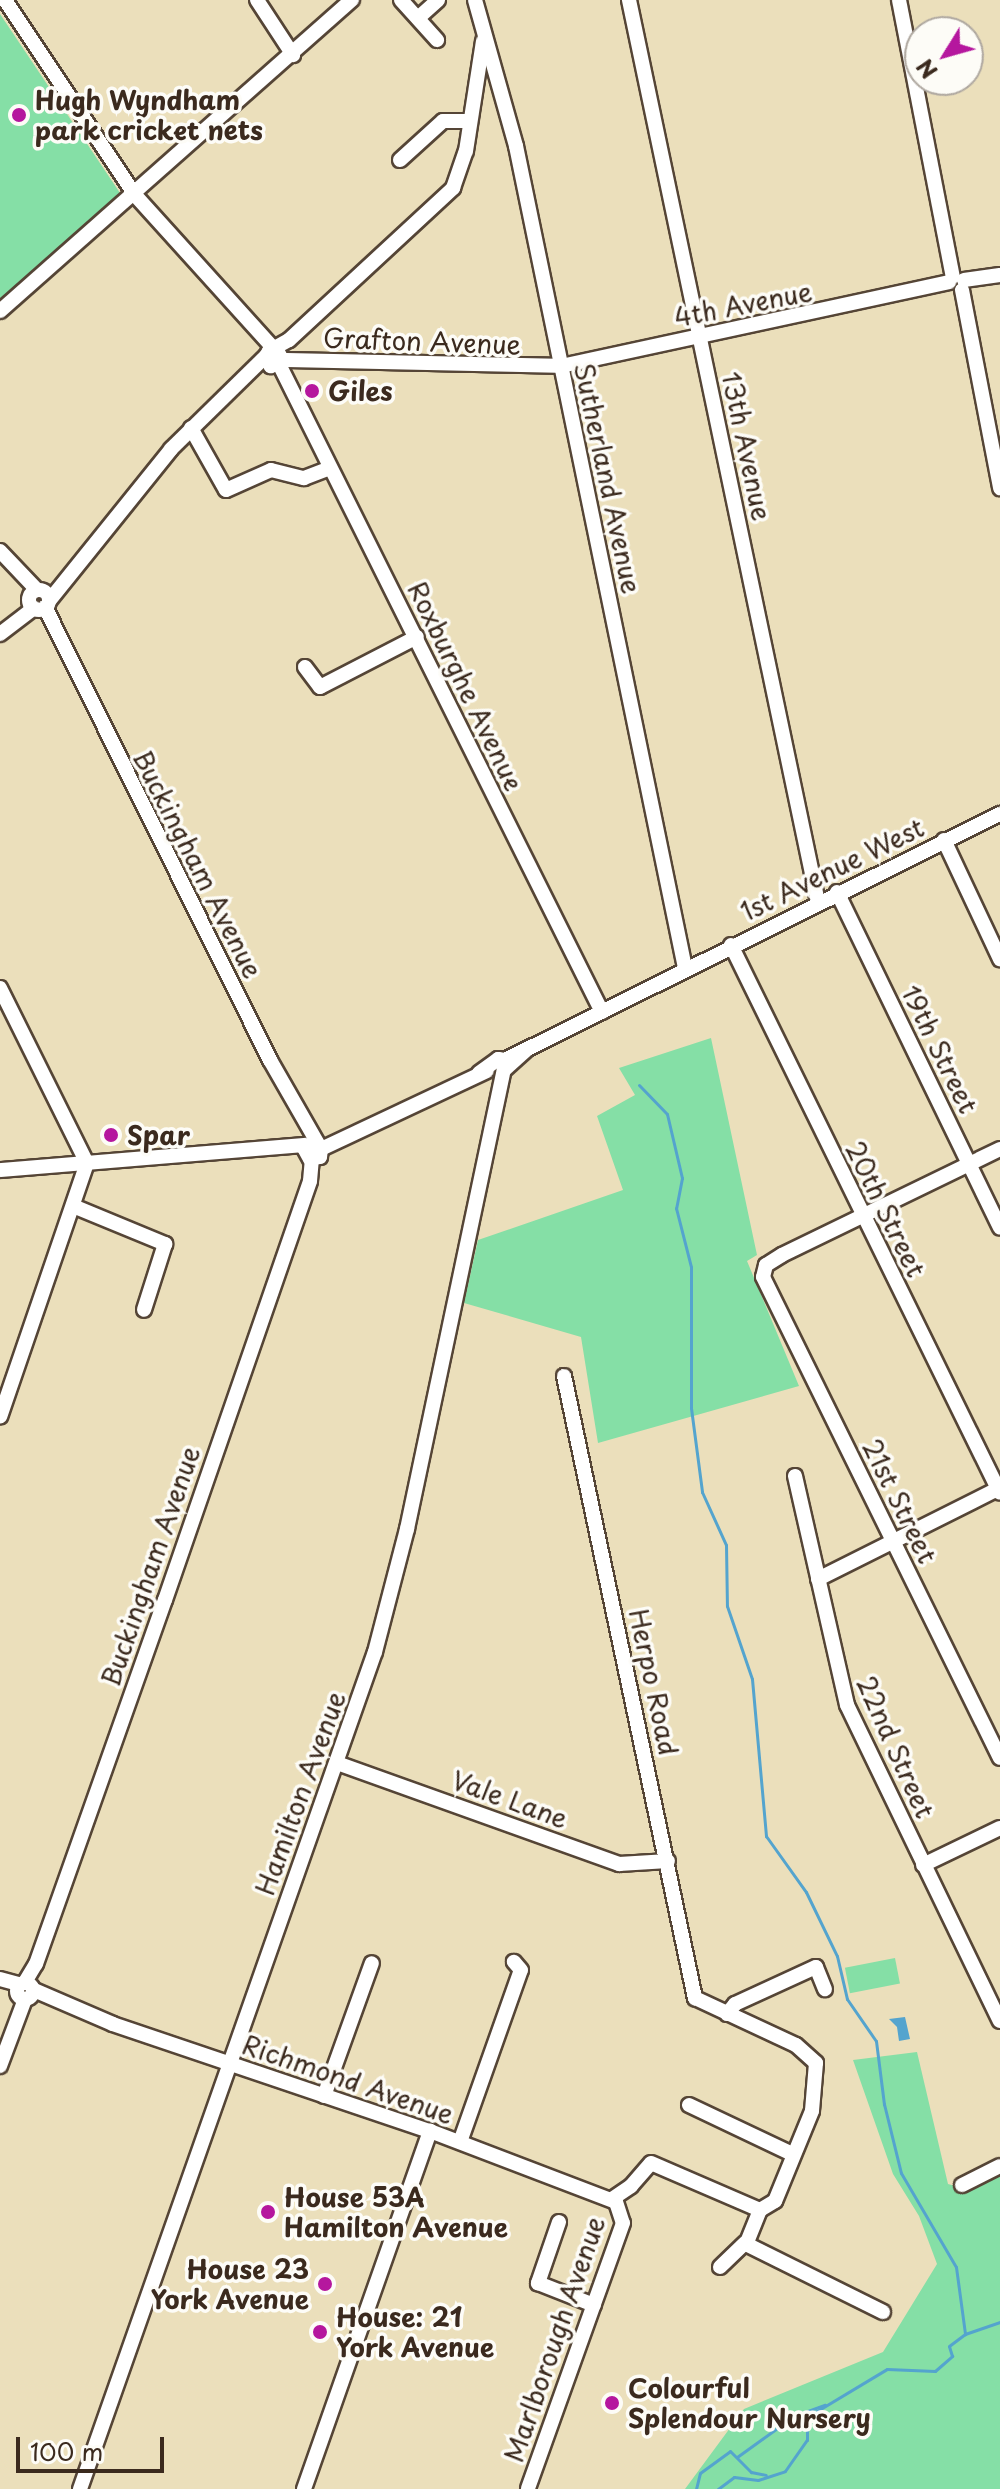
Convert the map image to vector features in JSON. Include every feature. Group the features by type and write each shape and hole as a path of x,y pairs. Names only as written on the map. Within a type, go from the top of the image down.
{"street":[{"name":"Roxburghe Avenue","path":"5,0 135,195 276,356 285,381 417,637 602,1012"},
{"path":"257,0 293,55"},
{"path":"0,311 135,195 352,0"},
{"path":"401,0 437,40"},
{"path":"418,18 438,0"},
{"name":"Sutherland Avenue","path":"475,0 516,146 685,968"},
{"name":"13th Avenue","path":"629,0 818,902"},
{"path":"899,0 1000,488"},
{"path":"0,634 62,579 191,428 253,372 276,356 448,195 458,180 484,40"},
{"path":"400,160 443,121 470,121"},
{"name":"4th Avenue","path":"561,366 1000,275"},
{"name":"Grafton Avenue","path":"276,356 561,366"},
{"path":"191,428 226,490 271,470 299,478 330,468"},
{"path":"0,551 38,600"},
{"name":"Buckingham Avenue","path":"0,2066 308,1184 312,1151 304,1124 38,600"},
{"path":"305,667 320,687 417,637"},
{"name":"1st Avenue West","path":"0,1170 284,1150 312,1151 340,1144 479,1073 501,1066 526,1050 837,892 1000,814"},
{"path":"944,840 1000,959"},
{"name":"19th Street","path":"837,892 1000,1227"},
{"name":"20th Street","path":"731,945 862,1217 999,1490"},
{"path":"0,988 87,1163 0,1417"},
{"name":"Hamilton Avenue","path":"80,2489 337,1763 396,1575 500,1094 501,1066"},
{"path":"862,1217 1000,1149"},
{"path":"73,1206 165,1244 144,1310"},
{"name":"21st Street","path":"862,1217 766,1265 764,1283 1000,1758"},
{"name":"Herpo Road","path":"564,1376 695,1998 727,2014"},
{"name":"22nd Street","path":"795,1476 851,1715 1000,2021"},
{"path":"818,1579 999,1490"},
{"name":"Vale Lane","path":"337,1763 619,1864 668,1861"},
{"path":"923,1865 1000,1828"},
{"path":"460,2142 521,1970 514,1962"},
{"path":"324,2096 372,1963"},
{"path":"720,2267 745,2243 760,2210 774,2202 813,2107 816,2063 796,2045 727,2014 735,2004 814,1967 821,1970 825,1989"},
{"name":"Richmond Avenue","path":"0,1981 430,2131 616,2202"},
{"path":"689,2105 792,2154"},
{"path":"304,2489 430,2131"},
{"path":"616,2202 651,2163 760,2210"},
{"path":"962,2185 1000,2166"},
{"name":"Marlborough Avenue","path":"528,2489 623,2223 616,2202"},
{"path":"559,2222 538,2283 594,2305"},
{"path":"745,2243 883,2312"}],"green space":[{"path":"0,14 122,196 0,303"},
{"path":"711,1038 757,1255 747,1261 799,1386 598,1443 581,1337 464,1303 478,1240 623,1190 597,1116 635,1095 619,1068"},
{"path":"895,1958 900,1984 850,1993 845,1968"},
{"path":"917,2052 948,2184 970,2190 1000,2174 1000,2489 685,2489 744,2409 883,2352 937,2264 919,2216 893,2174 853,2060"}],"water":[{"path":"905,2017 910,2039 899,2041 897,2027 889,2019"}],"waterway":[{"path":"639,1085 667,1114 682,1178 676,1208 691,1267 691,1408 702,1492 726,1545 727,1606 752,1679 766,1836 806,1892 837,1956 847,1999 876,2041 884,2104 901,2173 956,2267 965,2334"},
{"path":"718,2489 734,2477 758,2480 785,2471 807,2440 807,2417 887,2369 935,2371 952,2356 949,2346 965,2334 1000,2322"},
{"path":"737,2457 794,2416 825,2405"},
{"path":"696,2489 700,2473 730,2451 751,2472 766,2475"}],"place":[{"name":"Hugh Wyndham park cricket nets","path":"19,115"},
{"name":"Giles","path":"312,391"},
{"name":"Spar","path":"111,1135"},
{"name":"House 53A Hamilton Avenue","path":"268,2212"},
{"name":"House 23 York Avenue","path":"325,2284"},
{"name":"House: 21 York Avenue","path":"320,2332"},
{"name":"Colourful Splendour Nursery","path":"612,2403"}]}
